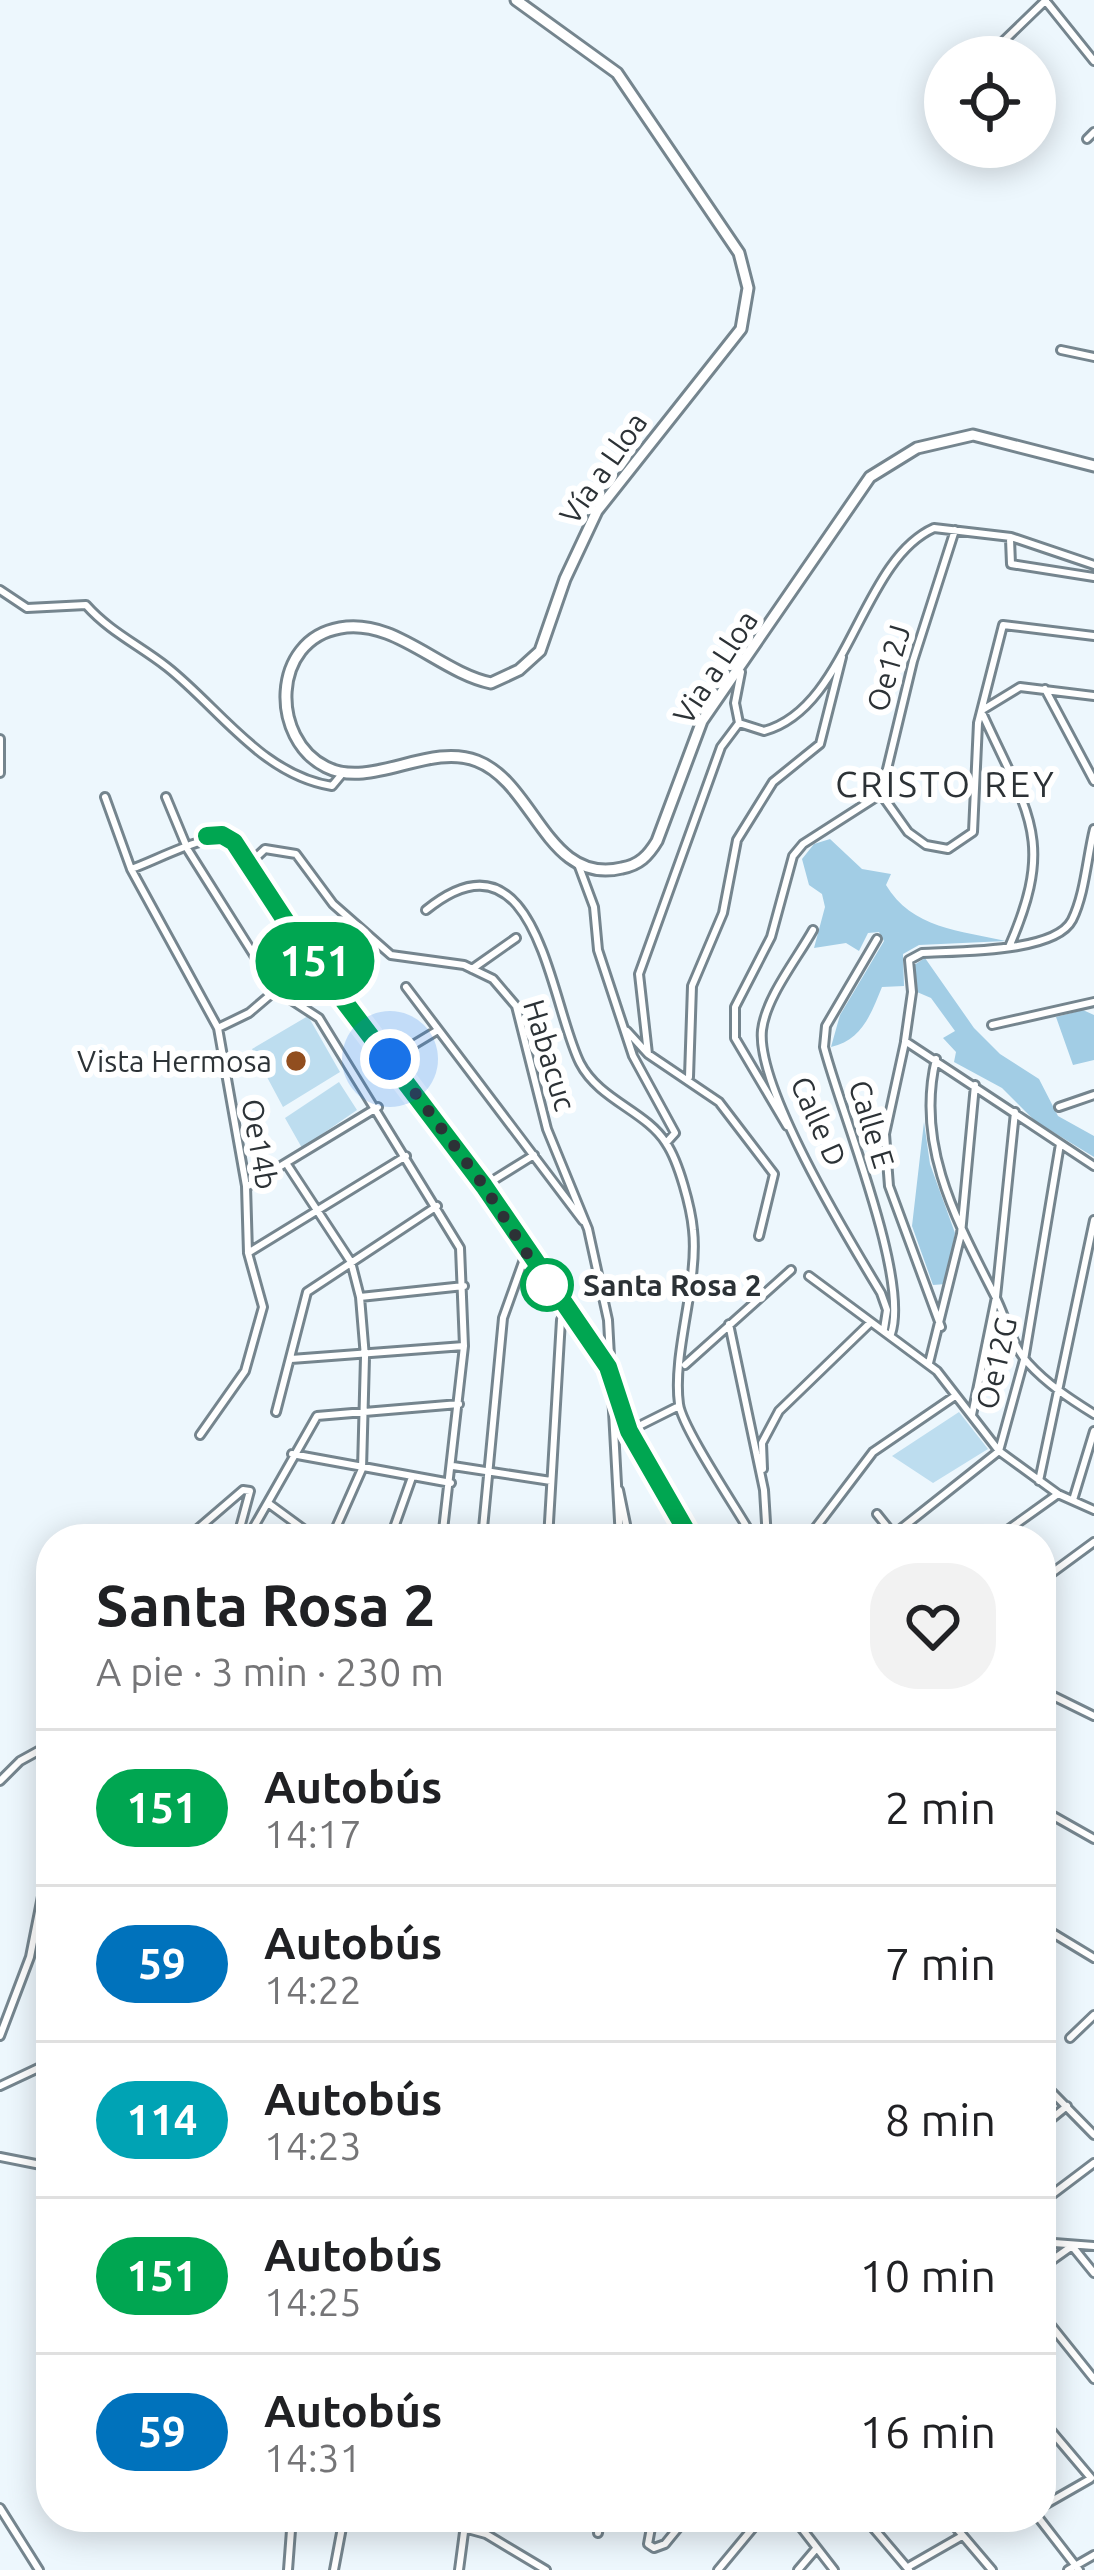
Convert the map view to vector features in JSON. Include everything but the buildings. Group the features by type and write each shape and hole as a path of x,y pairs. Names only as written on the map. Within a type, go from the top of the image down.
{"street":[{"name":"Vía a Lloa","path":"342,774 302,752 289,733 287,687 306,648 337,628 370,628 469,678 491,683 530,663 540,651 565,579 597,511 738,334 746,312 747,278 739,253 617,73 516,0"},
{"path":"1009,36 1045,0 1094,61"},
{"path":"1061,350 1094,357"},
{"name":"Via a Lloa","path":"578,864 615,870 645,858 657,842 702,721 741,672 870,477 898,457 936,441 973,435 1094,466"},
{"path":"739,723 764,731 800,717 883,580 924,532 955,530 1011,537 1094,566"},
{"name":"Oe12J","path":"881,794 913,661 955,530"},
{"path":"1011,537 1011,564 1094,577"},
{"path":"0,590 28,608 86,605 117,637 162,662 204,698 260,756 318,784 332,786 342,774 454,757 476,760 502,776 557,847 578,864 595,907 598,950 633,1056 669,1114 675,1133 666,1143"},
{"path":"795,1139 735,1038 735,1007 771,938 793,856 803,844 881,794 908,832 926,845 948,850 970,838 981,712 1003,625 1094,636"},
{"path":"689,1077 692,986 724,913 737,840 773,782 820,744 844,647"},
{"path":"648,1054 639,974 721,746 739,723 735,703 741,672"},
{"path":"981,712 1014,689 1094,696"},
{"path":"1045,689 1094,781"},
{"path":"981,712 1035,837 1034,887 1009,947"},
{"path":"0,739 0,773"},
{"name":"Oe14b","path":"105,797 131,869 218,1028 246,1186 248,1253 263,1306 245,1371 200,1435"},
{"path":"166,797 188,850 276,990 320,1018 460,1248 464,1346 444,1524"},
{"path":"941,1327 889,1186 885,1134 912,992 907,968 913,956 1009,947 1064,932 1073,918 1094,829"},
{"path":"131,869 188,850 207,836 227,837 300,943 484,1186 608,1367 629,1431 682,1524"},
{"path":"249,864 265,849 296,854 333,904 391,955 472,969 516,938"},
{"path":"426,910 446,893 466,888 487,888 514,902 532,922 546,952 580,1066 606,1095 666,1143 693,1231 679,1406 746,1524"},
{"name":"Calle D","path":"813,930 762,1026 762,1043 795,1139 881,1293 887,1332"},
{"name":"Calle E","path":"877,939 826,1026 824,1047 857,1147 889,1277 896,1314 887,1332"},
{"name":"Habacuc","path":"472,969 493,979 516,1006 547,1129 588,1229 608,1320 608,1367"},
{"path":"406,987 588,1229"},
{"path":"218,1028 249,1013 276,990"},
{"path":"992,1024 1094,1002"},
{"path":"624,1028 648,1054 689,1077 719,1102 774,1174 759,1236"},
{"path":"390,1059 440,1029"},
{"path":"905,1041 1094,1166"},
{"path":"936,1059 928,1107 936,1161 961,1234 1024,1360 1061,1394 1094,1414"},
{"path":"929,1364 961,1234 975,1085"},
{"path":"1059,1107 1094,1095"},
{"path":"246,1186 288,1166 378,1107"},
{"path":"972,1415 995,1297 1015,1112"},
{"name":"Oe12G","path":"908,1524 999,1451 1024,1360 1060,1144"},
{"path":"484,1186 533,1155"},
{"path":"248,1253 406,1156"},
{"path":"288,1166 351,1262 360,1297 365,1357 362,1469 338,1524"},
{"path":"276,1412 307,1292 437,1206"},
{"path":"1039,1481 1094,1220"},
{"path":"483,1524 503,1318 526,1251"},
{"path":"683,1368 790,1270"},
{"path":"809,1276 929,1364 999,1451 1058,1494 1094,1510"},
{"path":"360,1297 464,1286"},
{"path":"549,1524 561,1320 568,1310"},
{"path":"729,1324 764,1490"},
{"path":"766,1524 767,1428 792,1394 864,1324 874,1324"},
{"path":"291,1359 464,1346"},
{"path":"608,1367 619,1524"},
{"path":"818,1524 873,1452 955,1396"},
{"path":"256,1524 316,1417 459,1404"},
{"path":"629,1431 679,1406"},
{"path":"1072,1500 1094,1431"},
{"path":"292,1454 451,1483"},
{"path":"453,1466 550,1481"},
{"path":"616,1475 626,1524"},
{"path":"395,1524 411,1479"},
{"path":"203,1524 243,1490 250,1491 241,1524"},
{"path":"1016,1524 1058,1494"},
{"path":"268,1503 296,1524"},
{"path":"878,1514 884,1524"},
{"path":"1056,1570 1094,1542"},
{"path":"1056,1697 1094,1715"},
{"path":"0,1781 36,1752"},
{"path":"1056,1817 1094,1839"},
{"path":"0,2036 36,1928"},
{"path":"1056,1935 1094,1958"},
{"path":"1070,2038 1094,2015"},
{"path":"0,2086 36,2072"},
{"path":"1056,2095 1094,2135"},
{"path":"1056,2115 1067,2106"},
{"path":"0,2157 36,2165"},
{"path":"1056,2192 1094,2163"},
{"path":"1056,2244 1094,2246"},
{"path":"1056,2257 1072,2246"},
{"path":"1072,2246 1094,2273"},
{"path":"1056,2332 1094,2379"},
{"path":"1056,2436 1093,2477 1056,2498"},
{"path":"0,2508 39,2570"},
{"path":"287,2570 291,2532"},
{"path":"334,2570 341,2532"},
{"path":"458,2570 463,2532"},
{"path":"479,2532 546,2570"},
{"path":"650,2532 651,2547 662,2546 674,2532"},
{"path":"718,2570 750,2532"},
{"path":"803,2532 834,2570"},
{"path":"877,2532 908,2569 962,2536"},
{"path":"959,2532 992,2570"},
{"path":"1048,2532 1074,2569 1094,2555"},
{"path":"798,2570 815,2550"}],"shaded area":[{"path":"830,839 862,869 891,874 886,885 923,919 1006,941 919,945 903,954 904,986 882,987 858,1032 831,1047 840,1015 884,941 879,932 868,933 859,951 846,943 814,948 825,907 822,894 809,885 802,859 814,844"},
{"path":"925,958 974,1028 1000,1054 1039,1079 1058,1116 1094,1136 1094,1157 1035,1121 1002,1088 954,1062 956,1052 943,1038 955,1031 931,998 917,992 911,967"},
{"path":"1083,1010 1094,1015 1094,1060 1073,1065 1056,1017"},
{"name":"Vista Hermosa","path":"308,1016 340,1072 283,1107 252,1049"},
{"path":"339,1082 357,1110 302,1148 285,1118"},
{"path":"924,1122 930,1164 955,1233 946,1284 933,1285 912,1226"},
{"path":"959,1412 988,1449 933,1483 892,1456"}],"bus line":[{"name":"151","path":"207,836 222,835 234,842 300,943 484,1186 547,1285 608,1367 629,1431 682,1524"}],"place":[{"name":"Vista Hermosa","path":"296,1061"},
{"name":"Santa Rosa 2","path":"547,1285"}],"district":[{"name":"CRISTO REY","path":"946,783"}],"route":[{"path":"390,1059 484,1186 547,1285"}]}
